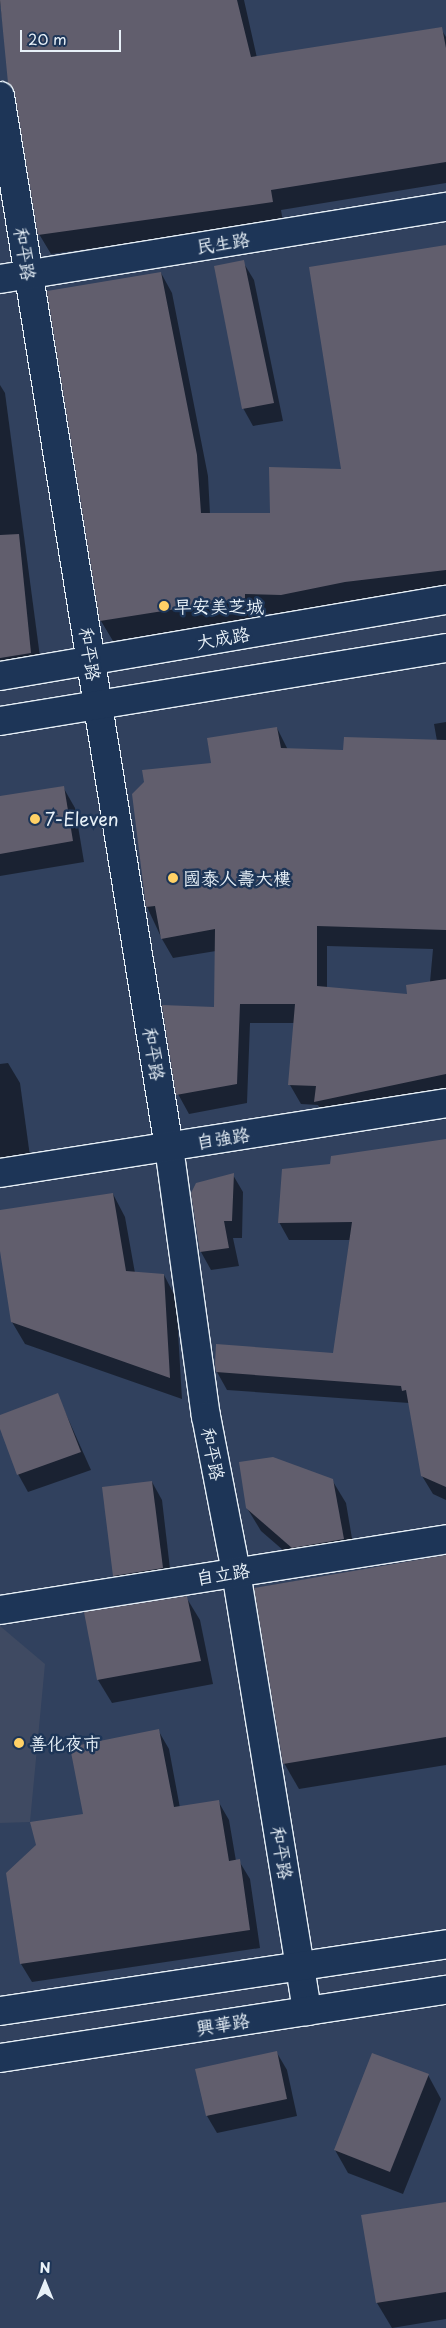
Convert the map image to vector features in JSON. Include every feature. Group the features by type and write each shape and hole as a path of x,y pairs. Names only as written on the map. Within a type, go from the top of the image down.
{"street":[{"name":"和平路","path":"0,96 168,1147 206,1416 236,1572 307,2011"},
{"name":"民生路","path":"0,279 446,207"},
{"name":"大成路","path":"0,676 446,600"},
{"path":"0,722 98,704 446,648"},
{"name":"自強路","path":"0,1173 446,1103"},
{"name":"自立路","path":"0,1610 446,1539"},
{"path":"0,2011 299,1965 442,1940"},
{"name":"興華路","path":"0,2058 446,1990"}],"shaded area":[{"name":"善化夜市","path":"0,1626 45,1664 30,1822 0,1823"}],"building":[{"path":"0,0 237,0 251,57 442,27 446,48 446,162 271,190 273,202 38,235 15,94 8,83"},
{"path":"446,245 446,570 345,582 281,595 245,594 245,598 100,621 47,291 161,272 197,455 201,513 270,513 269,467 341,469 309,267"},
{"path":"244,260 274,403 242,409 214,266"},
{"path":"19,534 31,653 0,658 0,535"},
{"path":"277,727 281,748 343,750 344,737 446,740 446,930 317,926 317,986 407,994 406,985 446,979 446,1074 314,1102 316,1086 288,1085 295,1004 240,1004 237,1084 176,1095 162,1005 214,1007 215,929 161,939 155,906 146,907 132,794 144,782 142,770 211,763 207,738"},
{"name":"7-Eleven","path":"64,786 73,841 0,854 0,796"},
{"path":"446,1139 446,1487 421,1476 406,1390 402,1391 401,1386 216,1372 215,1364 216,1344 333,1353 352,1222 278,1223 282,1169 330,1164 331,1156"},
{"path":"234,1173 232,1221 224,1221 229,1248 200,1252 191,1193 196,1183"},
{"path":"113,1193 126,1271 164,1274 170,1378 11,1322 0,1251 0,1210"},
{"path":"58,1393 81,1452 17,1475 0,1429 0,1415"},
{"path":"273,1457 333,1479 344,1539 292,1548 246,1508 239,1462"},
{"path":"152,1481 163,1568 113,1576 102,1487"},
{"path":"446,1555 446,1737 283,1764 254,1588"},
{"path":"187,1596 201,1661 97,1680 84,1612"},
{"path":"159,1729 174,1807 219,1800 229,1861 240,1859 250,1930 20,1964 6,1873 36,1845 30,1822 83,1814 70,1747"},
{"path":"277,2051 287,2099 206,2116 195,2069"},
{"path":"372,2053 429,2074 390,2172 334,2150"},
{"path":"446,2202 446,2292 376,2303 361,2215"}],"place":[{"name":"早安美芝城","path":"164,606"},
{"name":"7-Eleven","path":"35,819"},
{"name":"國泰人壽大樓","path":"173,878"},
{"name":"善化夜市","path":"19,1743"}]}
